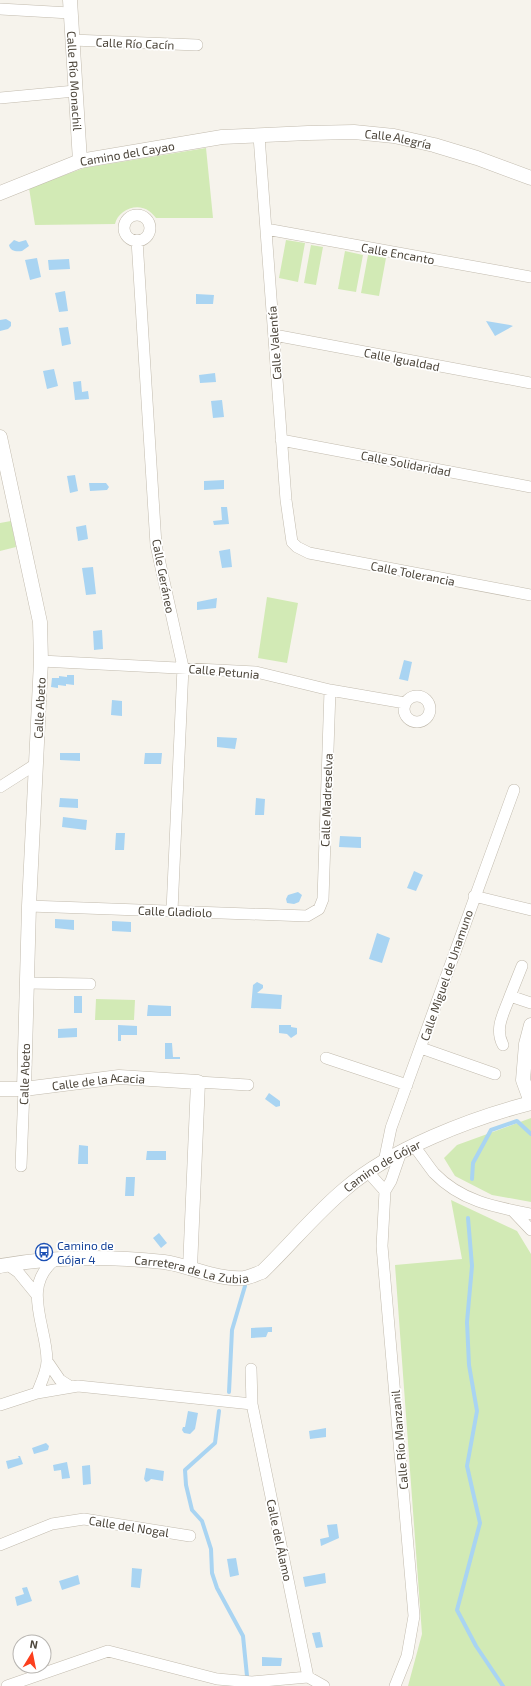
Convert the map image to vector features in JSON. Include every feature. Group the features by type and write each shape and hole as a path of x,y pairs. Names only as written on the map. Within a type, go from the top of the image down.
{"street":[{"path":"0,9 70,7"},
{"name":"Calle Río Monachil","path":"70,7 80,161"},
{"name":"Calle Río Cacín","path":"72,40 197,45"},
{"path":"0,98 75,91"},
{"name":"Calle Alegría","path":"259,136 354,132 394,136 434,145 477,158 531,178"},
{"name":"Camino del Cayao","path":"0,193 80,161 222,137 259,136"},
{"name":"Calle Valentía","path":"259,136 286,500 292,542 297,547"},
{"name":"Calle Encanto","path":"266,229 531,277"},
{"name":"Calle Geráneo","path":"137,240 156,546 183,668 172,911"},
{"name":"Calle Igualdad","path":"274,335 531,383"},
{"name":"Calle Abeto","path":"0,437 40,622 41,661 29,906 21,1166"},
{"name":"Calle Solidaridad","path":"281,440 531,487"},
{"name":"Calle Tolerancia","path":"297,547 309,553 531,595"},
{"name":"Calle Petunia","path":"41,661 256,672 330,690 405,703"},
{"name":"Calle Madreselva","path":"319,909 323,899 330,690"},
{"path":"0,787 36,764"},
{"name":"Calle Miguel de Unamuno","path":"384,1162 391,1128 474,896 514,790"},
{"path":"474,896 531,910"},
{"name":"Calle Gladiolo","path":"29,906 307,916 319,909"},
{"path":"503,1046 498,1038 498,1030 522,966"},
{"path":"26,983 90,984"},
{"path":"510,996 531,1002"},
{"path":"531,1025 526,1044 523,1080 531,1102"},
{"path":"420,1048 495,1074"},
{"path":"326,1058 407,1085"},
{"name":"Calle de la Acacia","path":"0,1089 24,1089 119,1078 248,1085"},
{"path":"190,1268 198,1082"},
{"name":"Camino de Gójar","path":"262,1272 336,1197 368,1172 414,1146 495,1112 531,1102"},
{"path":"414,1146 435,1173 462,1195 490,1207 531,1214"},
{"name":"Calle Río Manzanil","path":"395,1686 407,1656 414,1616 382,1246 385,1191 391,1181 401,1152"},
{"path":"368,1172 385,1191"},
{"path":"513,1211 531,1230"},
{"name":"Carretera de La Zubia","path":"4,1266 56,1259 106,1258 165,1263 190,1268 220,1277 245,1278 262,1272"},
{"path":"56,1259 48,1265 40,1279 36,1294 48,1361 60,1380 71,1387"},
{"path":"4,1266 18,1272 36,1294"},
{"path":"37,1393 44,1377 48,1361"},
{"name":"Calle del Álamo","path":"251,1368 252,1404 308,1676"},
{"path":"0,1405 37,1393 71,1387 86,1387 252,1404"},
{"name":"Calle del Nogal","path":"0,1545 52,1524 84,1519 190,1536"},
{"path":"7,1686 108,1651 217,1679 252,1682 308,1676 324,1686"}],"green space":[{"path":"206,148 213,218 156,218 144,208 134,207 124,211 117,219 115,224 35,225 29,188 84,168"},
{"path":"286,240 305,243 298,282 279,278"},
{"path":"311,245 323,247 316,285 304,283"},
{"path":"345,251 363,255 356,292 338,289"},
{"path":"368,255 386,258 379,296 361,293"},
{"path":"11,521 16,547 0,551 0,523"},
{"path":"267,597 298,603 287,663 258,658"},
{"path":"96,999 135,1000 134,1020 95,1020"},
{"path":"531,1118 531,1202 492,1195 455,1176 444,1158 457,1145"},
{"path":"451,1200 517,1231 531,1254 531,1686 408,1686 422,1634 395,1265 462,1259"}],"water":[{"path":"14,240 19,242 26,240 29,246 22,251 14,251 9,245"},
{"path":"37,258 41,277 30,280 25,260"},
{"path":"69,259 70,269 49,270 48,260"},
{"path":"65,291 68,311 59,312 55,293"},
{"path":"196,294 214,295 213,304 196,304"},
{"path":"6,319 11,322 11,326 8,329 0,331 0,320"},
{"path":"486,321 510,325 513,326 495,336"},
{"path":"68,327 71,344 62,346 59,328"},
{"path":"54,369 58,386 47,389 43,371"},
{"path":"215,373 216,382 200,383 199,375"},
{"path":"81,381 82,392 88,391 89,399 75,400 73,382"},
{"path":"222,400 224,417 213,418 211,401"},
{"path":"75,475 78,491 70,493 67,476"},
{"path":"224,480 224,489 204,490 204,481"},
{"path":"89,483 106,483 109,487 107,490 90,491"},
{"path":"221,507 227,507 229,524 214,525 213,521 222,520"},
{"path":"86,525 88,539 78,541 76,527"},
{"path":"230,549 232,567 222,568 219,551"},
{"path":"93,567 96,594 86,595 82,568"},
{"path":"217,598 216,608 197,610 197,602"},
{"path":"102,630 103,649 94,650 93,631"},
{"path":"404,660 412,662 408,681 399,679"},
{"path":"67,675 74,675 74,685 66,684 66,686 58,685 58,688 51,687 52,678 59,678 59,676 67,677"},
{"path":"112,700 122,701 122,716 111,715"},
{"path":"217,737 237,738 235,749 217,747"},
{"path":"60,753 80,753 80,761 60,760"},
{"path":"145,753 162,753 161,764 144,764"},
{"path":"60,798 78,799 78,808 59,807"},
{"path":"256,798 265,799 264,815 255,815"},
{"path":"63,817 87,820 86,830 62,827"},
{"path":"116,833 125,833 124,850 115,850"},
{"path":"340,836 361,837 361,848 339,847"},
{"path":"414,871 423,875 416,891 407,888"},
{"path":"298,892 302,895 299,902 294,904 287,903 286,899 288,895"},
{"path":"55,919 74,920 74,930 55,928"},
{"path":"112,921 131,922 131,932 112,931"},
{"path":"377,933 390,938 382,963 369,959"},
{"path":"257,982 263,985 263,988 257,993 282,995 281,1009 251,1008 253,985"},
{"path":"74,996 82,996 82,1013 74,1013"},
{"path":"148,1005 171,1006 171,1016 147,1016"},
{"path":"118,1025 137,1026 137,1035 121,1035 121,1041 118,1041"},
{"path":"279,1025 291,1025 291,1027 297,1028 297,1034 291,1038 287,1034 279,1033"},
{"path":"77,1028 77,1037 58,1038 58,1029"},
{"path":"165,1043 172,1043 173,1057 180,1057 180,1059 165,1059"},
{"path":"269,1093 280,1101 280,1106 276,1107 265,1099"},
{"path":"79,1145 88,1146 88,1164 78,1164"},
{"path":"147,1151 166,1151 166,1160 146,1160"},
{"path":"126,1177 135,1177 134,1196 125,1196"},
{"path":"159,1233 167,1243 161,1248 153,1238"},
{"path":"272,1327 272,1332 268,1332 266,1337 251,1338 251,1328"},
{"path":"188,1411 198,1413 195,1429 190,1434 184,1433 182,1430 183,1427 185,1427"},
{"path":"326,1428 326,1437 310,1439 309,1431"},
{"path":"46,1443 49,1446 48,1450 34,1454 32,1448"},
{"path":"18,1456 20,1456 23,1464 8,1469 6,1461 19,1458"},
{"path":"67,1462 70,1478 62,1479 61,1470 54,1471 53,1465"},
{"path":"90,1465 91,1484 83,1485 82,1466"},
{"path":"146,1468 164,1471 163,1481 151,1479 146,1482 144,1479"},
{"path":"337,1524 339,1538 321,1546 320,1539 329,1537 327,1525"},
{"path":"236,1558 239,1575 230,1577 227,1559"},
{"path":"132,1568 142,1569 140,1588 131,1587"},
{"path":"325,1573 326,1583 305,1587 303,1577"},
{"path":"78,1575 80,1584 62,1590 59,1581"},
{"path":"27,1587 32,1601 17,1606 15,1597 24,1594 22,1588"},
{"path":"320,1632 323,1647 316,1648 312,1633"},
{"path":"262,1657 282,1658 281,1666 262,1666"}],"waterway":[{"path":"472,1179 473,1163 491,1130 517,1121 531,1134"},
{"path":"468,1218 472,1266 467,1322 469,1365 477,1411 467,1466 480,1523 457,1610 476,1646 503,1686"},
{"path":"229,1392 232,1330 245,1286"},
{"path":"219,1411 215,1443 185,1470 186,1485 192,1510 202,1521 211,1549 212,1573 217,1588 243,1636 247,1676"}],"place":[{"name":"Camino de Gójar 4","path":"44,1252"}]}
